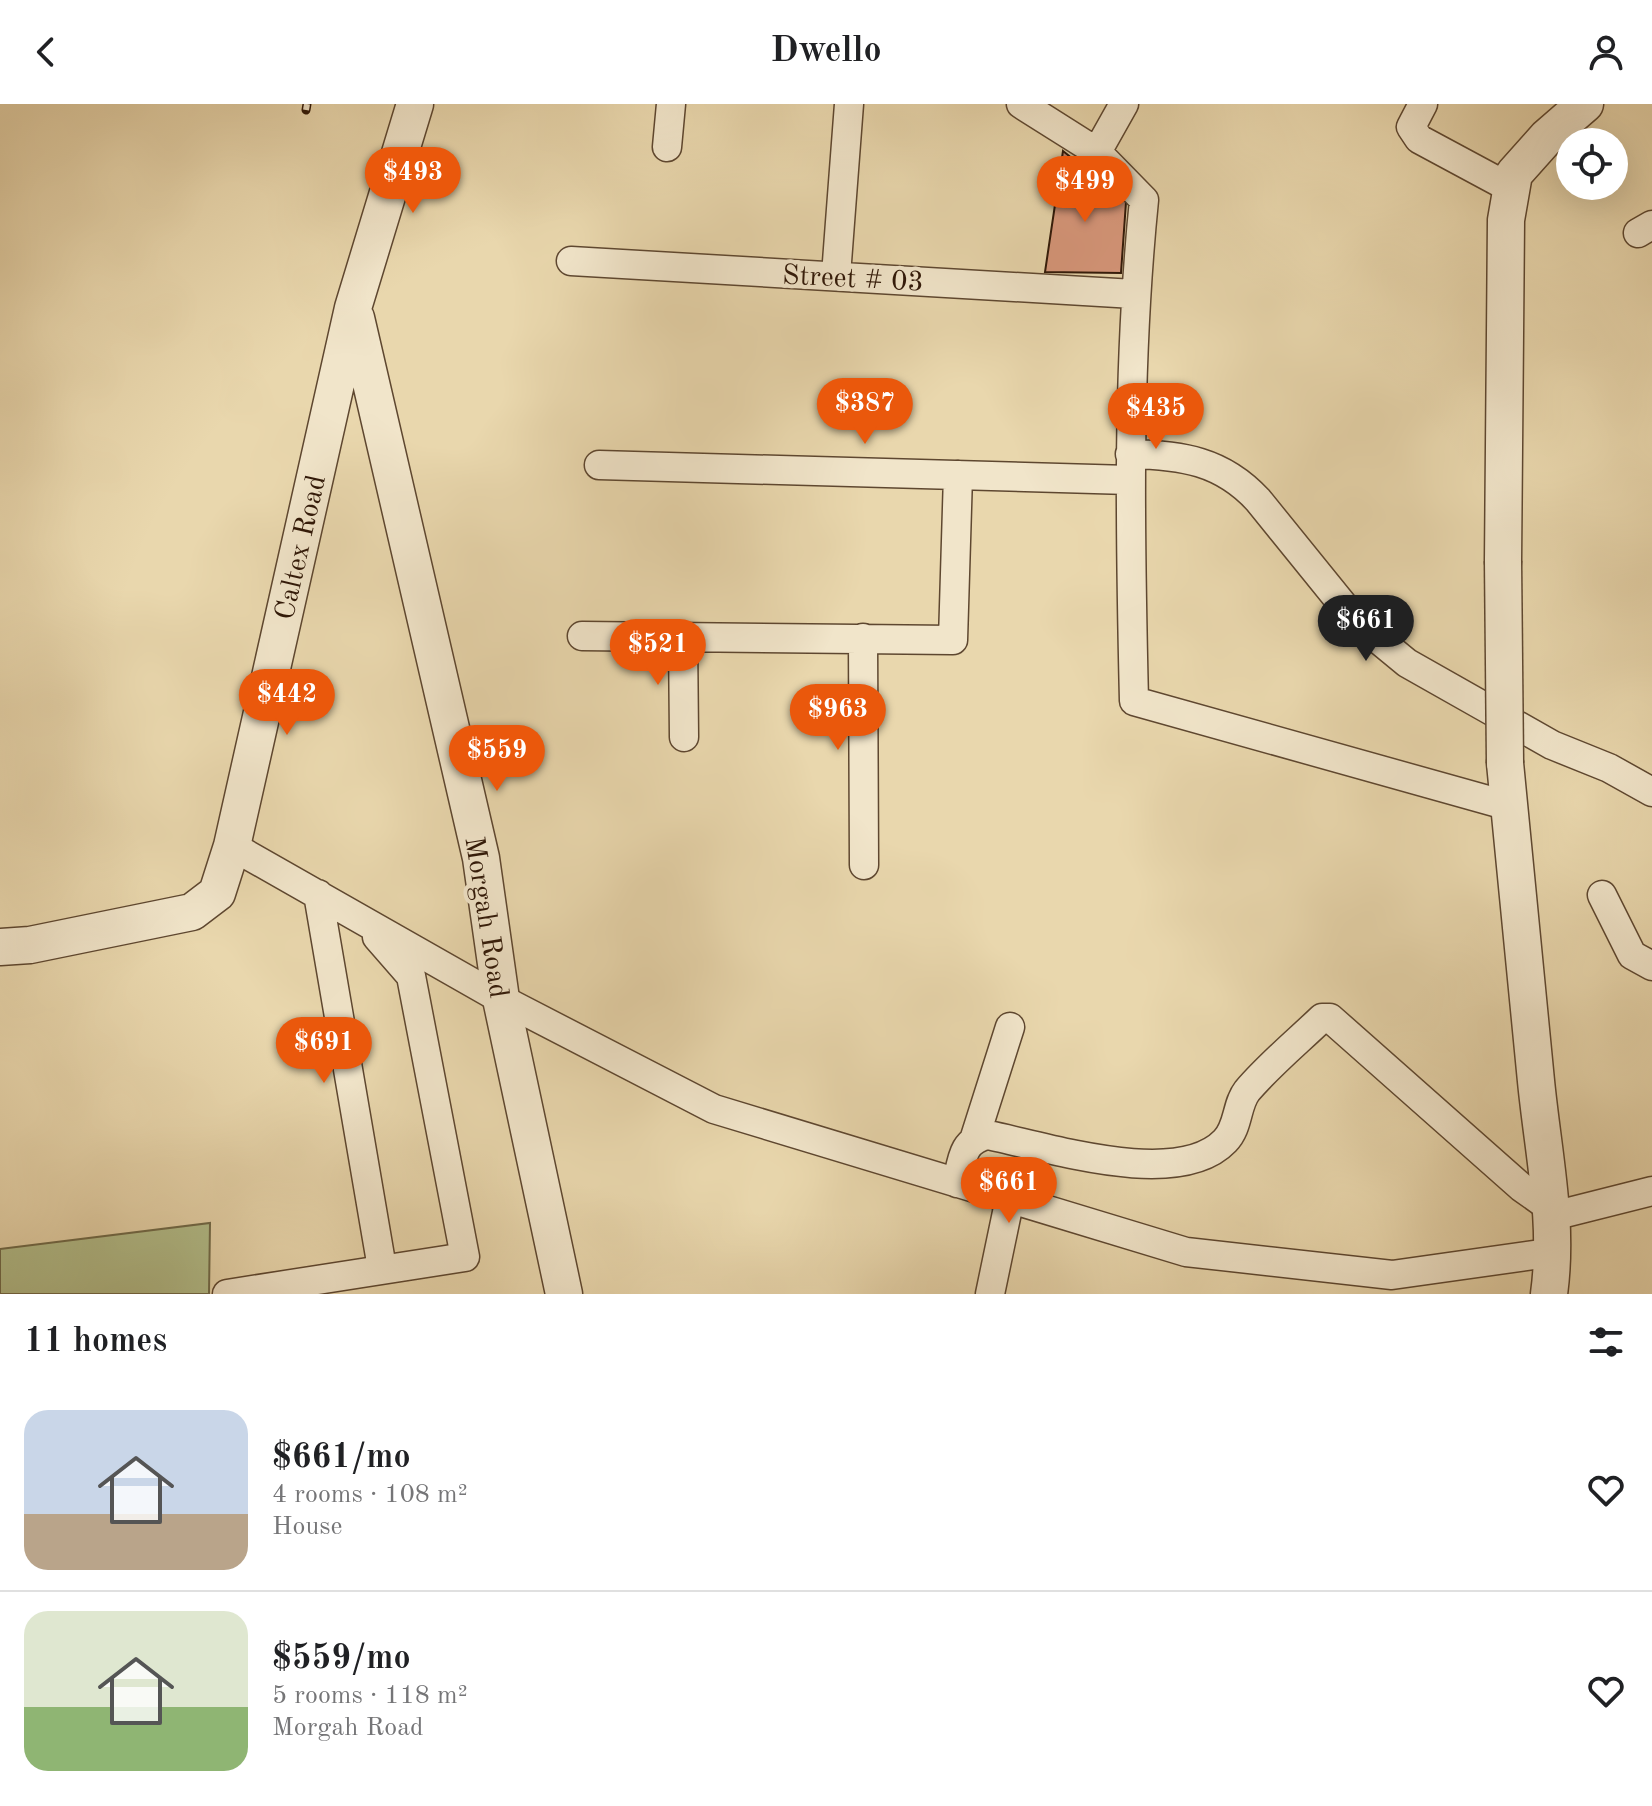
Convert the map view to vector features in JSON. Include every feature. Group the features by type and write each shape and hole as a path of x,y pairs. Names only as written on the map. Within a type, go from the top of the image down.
{"street":[{"name":"Caltex Road","path":"0,947 30,945 192,912 217,893 232,846 353,308 415,104"},
{"path":"667,147 671,104"},
{"path":"836,275 849,104"},
{"path":"1021,104 1097,152 1144,200 1134,294 1130,467 1134,701 1509,806"},
{"path":"1097,152 1124,104"},
{"path":"1423,104 1411,127 1419,139 1512,189"},
{"path":"1549,1294 1555,1252 1552,1212 1505,763 1506,220 1514,174 1547,137 1585,104"},
{"name":"Street # 03","path":"571,261 1134,294"},
{"name":"Morgah Road","path":"353,308 481,858 501,999 564,1294"},
{"path":"599,465 958,475 1130,467 1176,455 1221,468 1258,500 1356,621 1407,663 1552,745 1609,768 1652,792"},
{"path":"582,636 953,640 958,475"},
{"path":"683,637 684,737"},
{"path":"863,638 864,865"},
{"path":"232,846 501,999 714,1109 1186,1252 1392,1275 1555,1252"},
{"path":"318,894 382,1268"},
{"path":"1602,895 1632,955 1652,966"},
{"path":"227,1294 465,1257 411,976 363,920"},
{"path":"975,1137 988,1135 1127,1162 1162,1165 1211,1154 1228,1139 1236,1124 1244,1094 1322,1018 1330,1018 1552,1212"},
{"path":"957,1183 964,1150 975,1137 1010,1027"},
{"path":"1552,1212 1652,1191"},
{"path":"990,1294 1010,1198"}],"green space":[{"path":"210,1223 209,1294 0,1294 0,1249"}],"building":[{"path":"1063,151 1126,202 1121,273 1045,272"}],"railway":[{"path":"306,110 307,104"}]}
